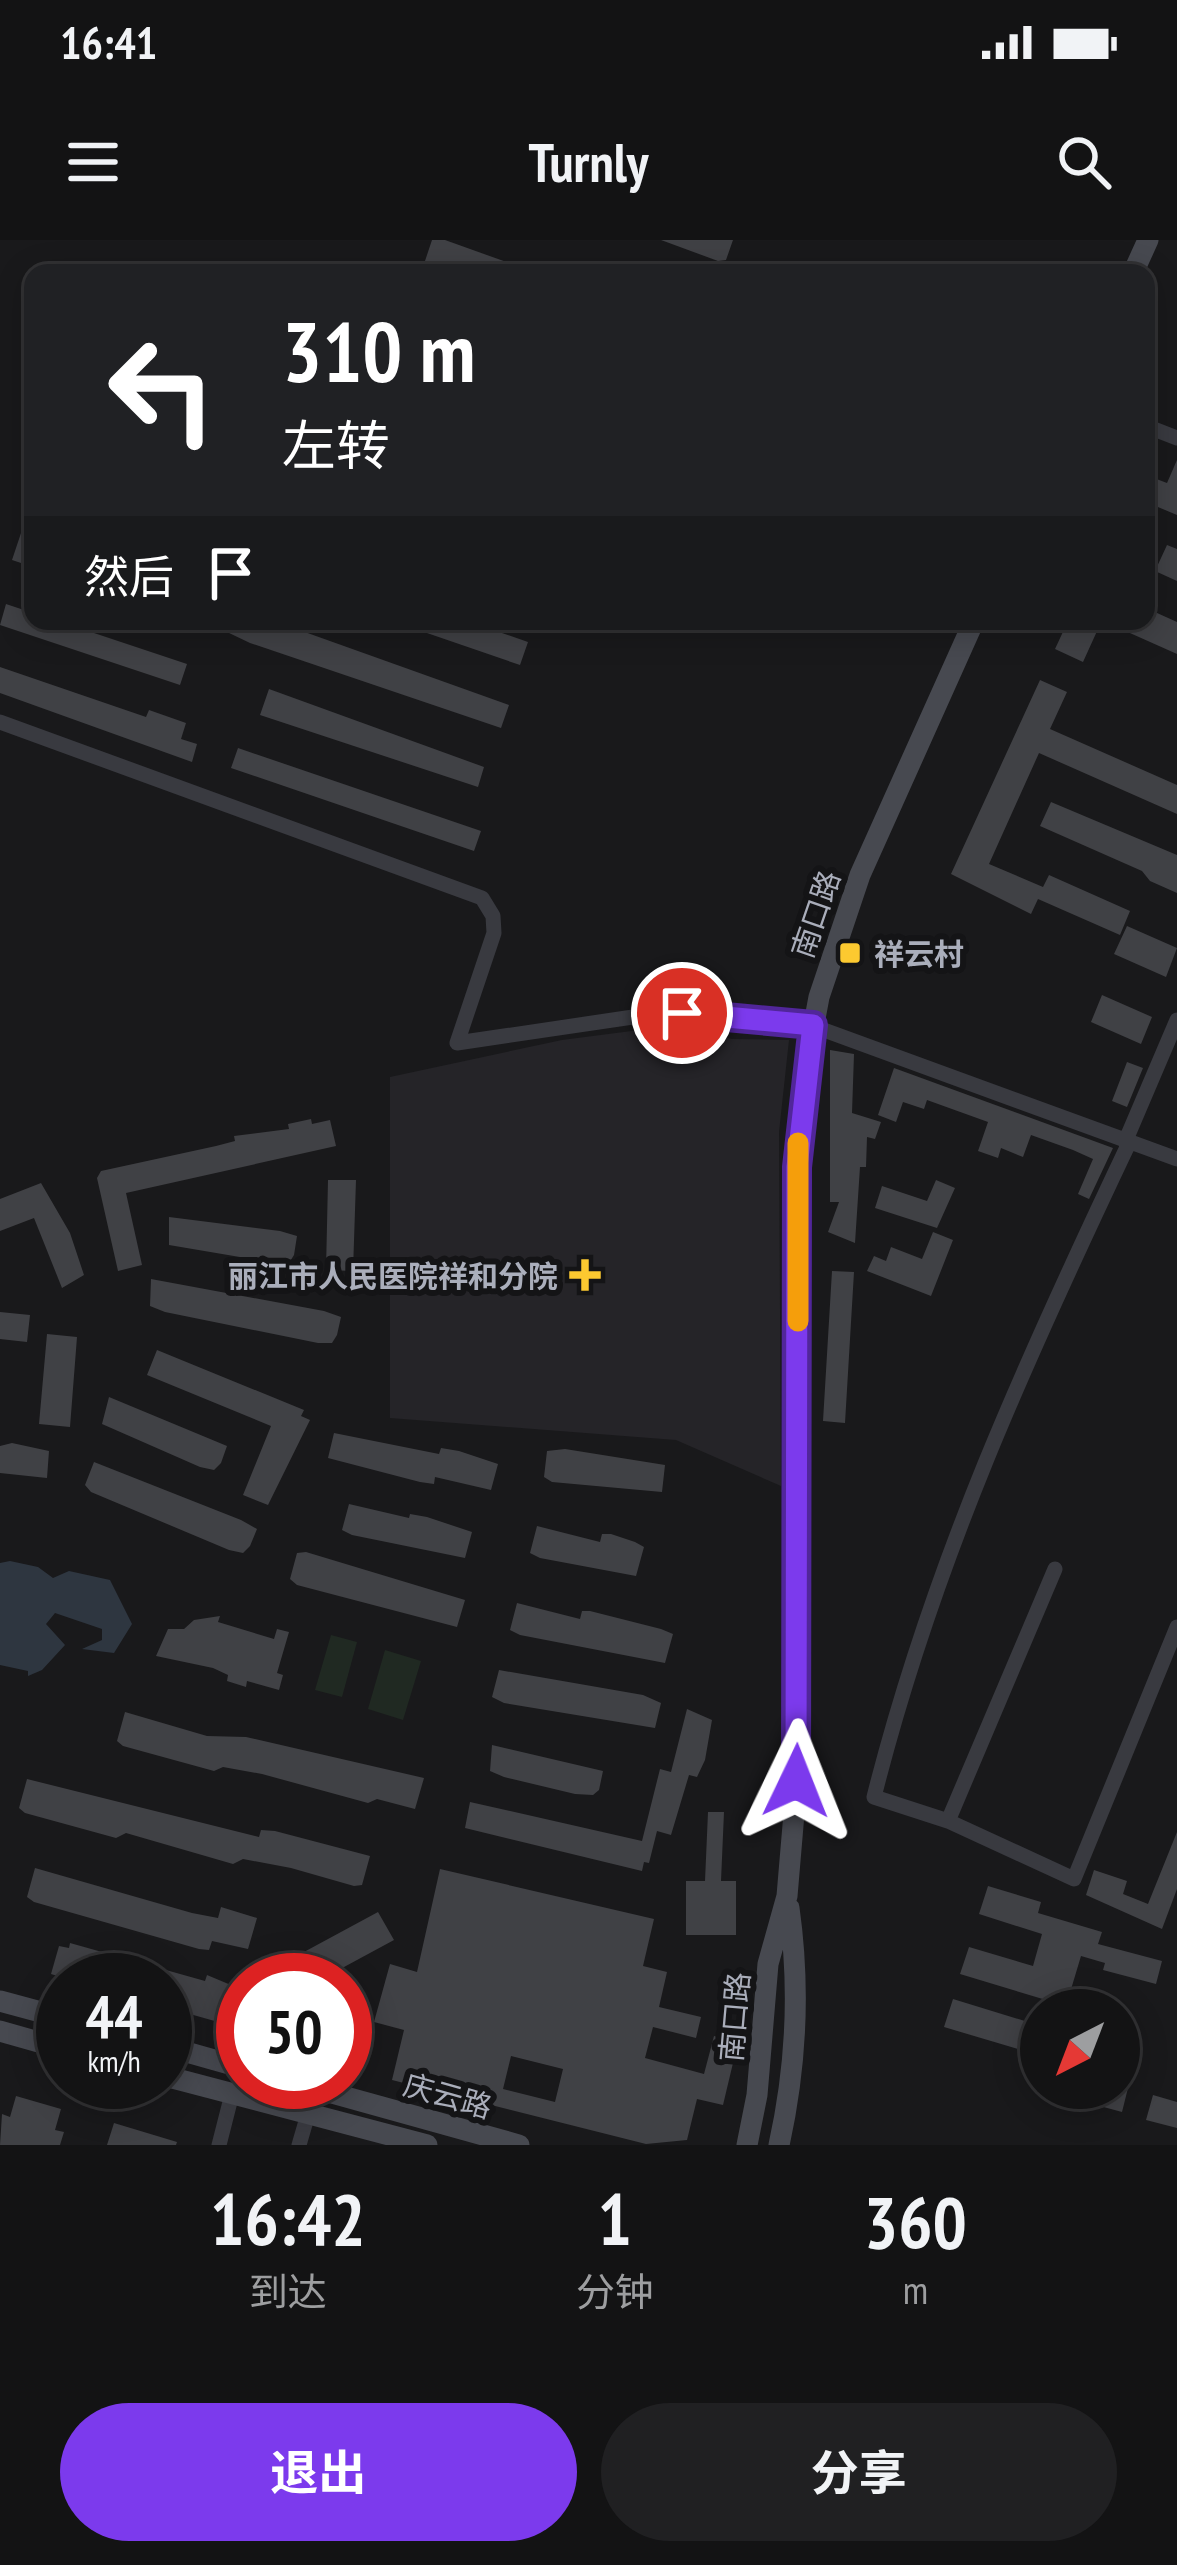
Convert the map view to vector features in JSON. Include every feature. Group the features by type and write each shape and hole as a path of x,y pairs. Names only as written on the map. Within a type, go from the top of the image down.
{"main road":[{"name":"南口路","path":"746,2145 757,2095 768,1964 787,1896 798,1723 793,1563 797,1167 813,1025 867,858 970,630"},
{"name":"南口路","path":"779,2145 788,2099 797,1964 787,1896"},
{"path":"0,2001 36,2011"},
{"path":"0,2031 36,2041"},
{"name":"庆云路","path":"372,2104 519,2145"},
{"name":"庆云路","path":"289,2109 370,2138 427,2145"}],"street":[{"path":"0,722 482,898 493,916 494,933 457,1043 660,1013 813,1025 1177,1159"},
{"path":"1177,1020 1127,1142 1011,1392 905,1673 874,1797 948,1822 1074,1879 1177,1627"},
{"path":"948,1822 1055,1569"},
{"path":"219,2145 228,2109"},
{"path":"299,2145 308,2114"}],"shaded area":[{"name":"丽江市人民医院祥和分院","path":"678,1025 732,1039 789,1040 779,1132 781,1486 676,1440 390,1418 390,1077 562,1040"},
{"path":"0,1563 38,1567 53,1578 69,1571 110,1580 132,1624 114,1653 82,1649 102,1640 102,1629 55,1613 46,1624 65,1645 42,1670 28,1676 28,1671 0,1665"},
{"path":"331,1635 357,1642 342,1697 315,1690"},
{"path":"385,1650 421,1661 403,1720 368,1709"}],"building":[{"path":"432,240 445,240 512,264 424,264"},
{"path":"661,240 733,240 726,260 718,261"},
{"path":"1177,460 1177,515 1155,506 1155,478 1167,483"},
{"path":"21,533 24,534 24,564 12,560"},
{"path":"1167,545 1177,549 1177,581 1155,571"},
{"path":"6,604 24,610 24,630 85,630 187,664 180,685 0,625"},
{"path":"1155,612 1177,622 1177,654 1123,630 1155,630"},
{"path":"223,630 299,630 509,705 501,728"},
{"path":"418,630 493,630 528,642 520,665"},
{"path":"1064,630 1098,630 1083,662 1055,649"},
{"path":"0,667 146,717 149,710 186,723 181,739 197,744 192,762 0,693"},
{"path":"1040,680 1067,692 1050,729 1177,785 1177,814 1039,753 989,864 1043,887 1049,875 1130,911 1120,935 1038,899 1031,914 951,874"},
{"path":"269,689 484,767 478,787 260,715"},
{"path":"238,748 481,831 474,851 231,768"},
{"path":"1051,802 1177,855 1177,893 1150,881 1142,871 1040,826"},
{"path":"1127,926 1177,948 1166,977 1114,954"},
{"path":"1102,995 1152,1017 1141,1044 1091,1022"},
{"path":"830,1050 854,1054 852,1113 881,1122 875,1139 867,1137 866,1167 860,1167 855,1243 828,1232 839,1202 830,1202"},
{"path":"1127,1062 1143,1068 1127,1107 1112,1101"},
{"path":"894,1068 1113,1148 1089,1199 1078,1194 1093,1159 1073,1150 1031,1135 1023,1157 1001,1148 998,1158 978,1151 988,1122 927,1100 924,1109 903,1102 896,1122 878,1115"},
{"path":"311,1119 312,1124 330,1120 336,1146 126,1193 142,1265 118,1271 97,1178 101,1171 235,1141 234,1136 289,1129 288,1124"},
{"path":"328,1180 356,1180 353,1271 326,1270"},
{"path":"936,1180 955,1188 937,1228 875,1208 882,1186 927,1201"},
{"path":"41,1183 70,1233 84,1275 62,1288 34,1218 0,1231 0,1199"},
{"path":"169,1217 297,1236 294,1255 289,1263 275,1263 169,1245"},
{"path":"933,1232 953,1240 931,1296 867,1271 874,1256 886,1261 891,1247 922,1259"},
{"path":"832,1271 854,1272 845,1423 823,1421"},
{"path":"151,1279 324,1311 341,1317 337,1335 332,1343 318,1343 165,1312 150,1306"},
{"path":"0,1312 30,1315 27,1342 0,1339"},
{"path":"47,1334 77,1337 70,1427 39,1424"},
{"path":"157,1350 304,1410 301,1416 310,1420 268,1505 243,1495 271,1426 147,1375"},
{"path":"109,1397 227,1446 221,1463 214,1470 200,1467 102,1424"},
{"path":"334,1433 439,1454 441,1448 459,1451 498,1464 491,1490 435,1477 434,1484 420,1482 328,1458"},
{"path":"12,1443 49,1451 47,1478 0,1473 0,1446"},
{"path":"565,1449 665,1465 662,1492 552,1482 544,1477 547,1451"},
{"path":"94,1462 241,1520 257,1529 250,1546 243,1553 229,1550 91,1492 85,1485"},
{"path":"349,1504 409,1518 410,1514 427,1517 472,1532 465,1558 352,1535 342,1530"},
{"path":"537,1526 600,1542 602,1534 611,1534 635,1542 644,1547 636,1576 530,1553"},
{"path":"297,1553 465,1600 457,1627 297,1585 290,1579"},
{"path":"517,1603 580,1619 582,1611 590,1611 661,1629 673,1634 665,1663 520,1635 510,1630"},
{"path":"220,1616 218,1622 274,1639 277,1629 289,1632 277,1673 283,1675 279,1690 247,1681 246,1687 227,1681 228,1675 213,1668 156,1656 168,1629 184,1629 194,1620"},
{"path":"499,1670 643,1695 661,1703 655,1728 504,1703 492,1697"},
{"path":"687,1709 712,1720 705,1760 697,1777 689,1775 671,1835 657,1831 649,1863 644,1862 642,1871 465,1828 470,1802 642,1841 660,1769 671,1772"},
{"path":"125,1712 207,1736 246,1737 424,1778 415,1809 377,1799 368,1803 262,1774 223,1767 214,1771 123,1746 117,1741"},
{"path":"492,1745 603,1771 599,1790 593,1795 575,1794 504,1777 490,1771"},
{"path":"27,1779 259,1837 261,1830 275,1831 370,1856 362,1885 354,1886 243,1859 233,1864 126,1833 116,1838 25,1813 19,1808"},
{"path":"708,1812 724,1812 721,1881 736,1881 736,1935 686,1935 686,1881 705,1881"},
{"path":"1177,1832 1177,1889 1162,1929 1086,1895 1094,1870 1127,1881 1123,1894 1148,1904"},
{"path":"35,1868 192,1913 218,1918 221,1907 257,1918 248,1949 212,1941 209,1950 199,1949 34,1902 27,1897"},
{"path":"440,1869 654,1919 643,1966 667,1972 659,2007 701,2017 696,2038 653,2027 645,2058 704,2074 714,2036 738,2042 723,2105 697,2099 687,2140 646,2144 392,2080 404,2030 374,2022 390,1964 417,1972","holes":["511,2056 563,2069 555,2102 503,2089"]},
{"path":"988,1886 1041,1902 1038,1913 1102,1932 1098,1944 1162,1961 1156,1984 1103,1970 1105,1963 1081,1956 1071,1989 1020,1992 960,1974 969,1947 1033,1966 1042,1934 979,1914"},
{"path":"378,1912 394,1940 370,1953 302,1953"},
{"path":"70,1943 106,1953 57,1953 59,1946 69,1948"},
{"path":"192,1977 216,1979 216,2021 192,2015"},
{"path":"953,1999 1020,2020 1020,2050 944,2027"},
{"path":"1153,2095 1177,2102 1177,2128 1146,2120"},
{"path":"16,2096 36,2102 36,2109 61,2109 55,2130 64,2132 60,2145 0,2145 2,2114 10,2117"},
{"path":"114,2123 177,2142 107,2145"}],"slow traffic":[{"path":"798,1143 798,1321"}],"place":[{"name":"祥云村","path":"850,953"},
{"name":"丽江市人民医院祥和分院","path":"585,1275"}],"route":[{"path":"682,1013 726,1021 813,1025 797,1167 796,1781"}]}
